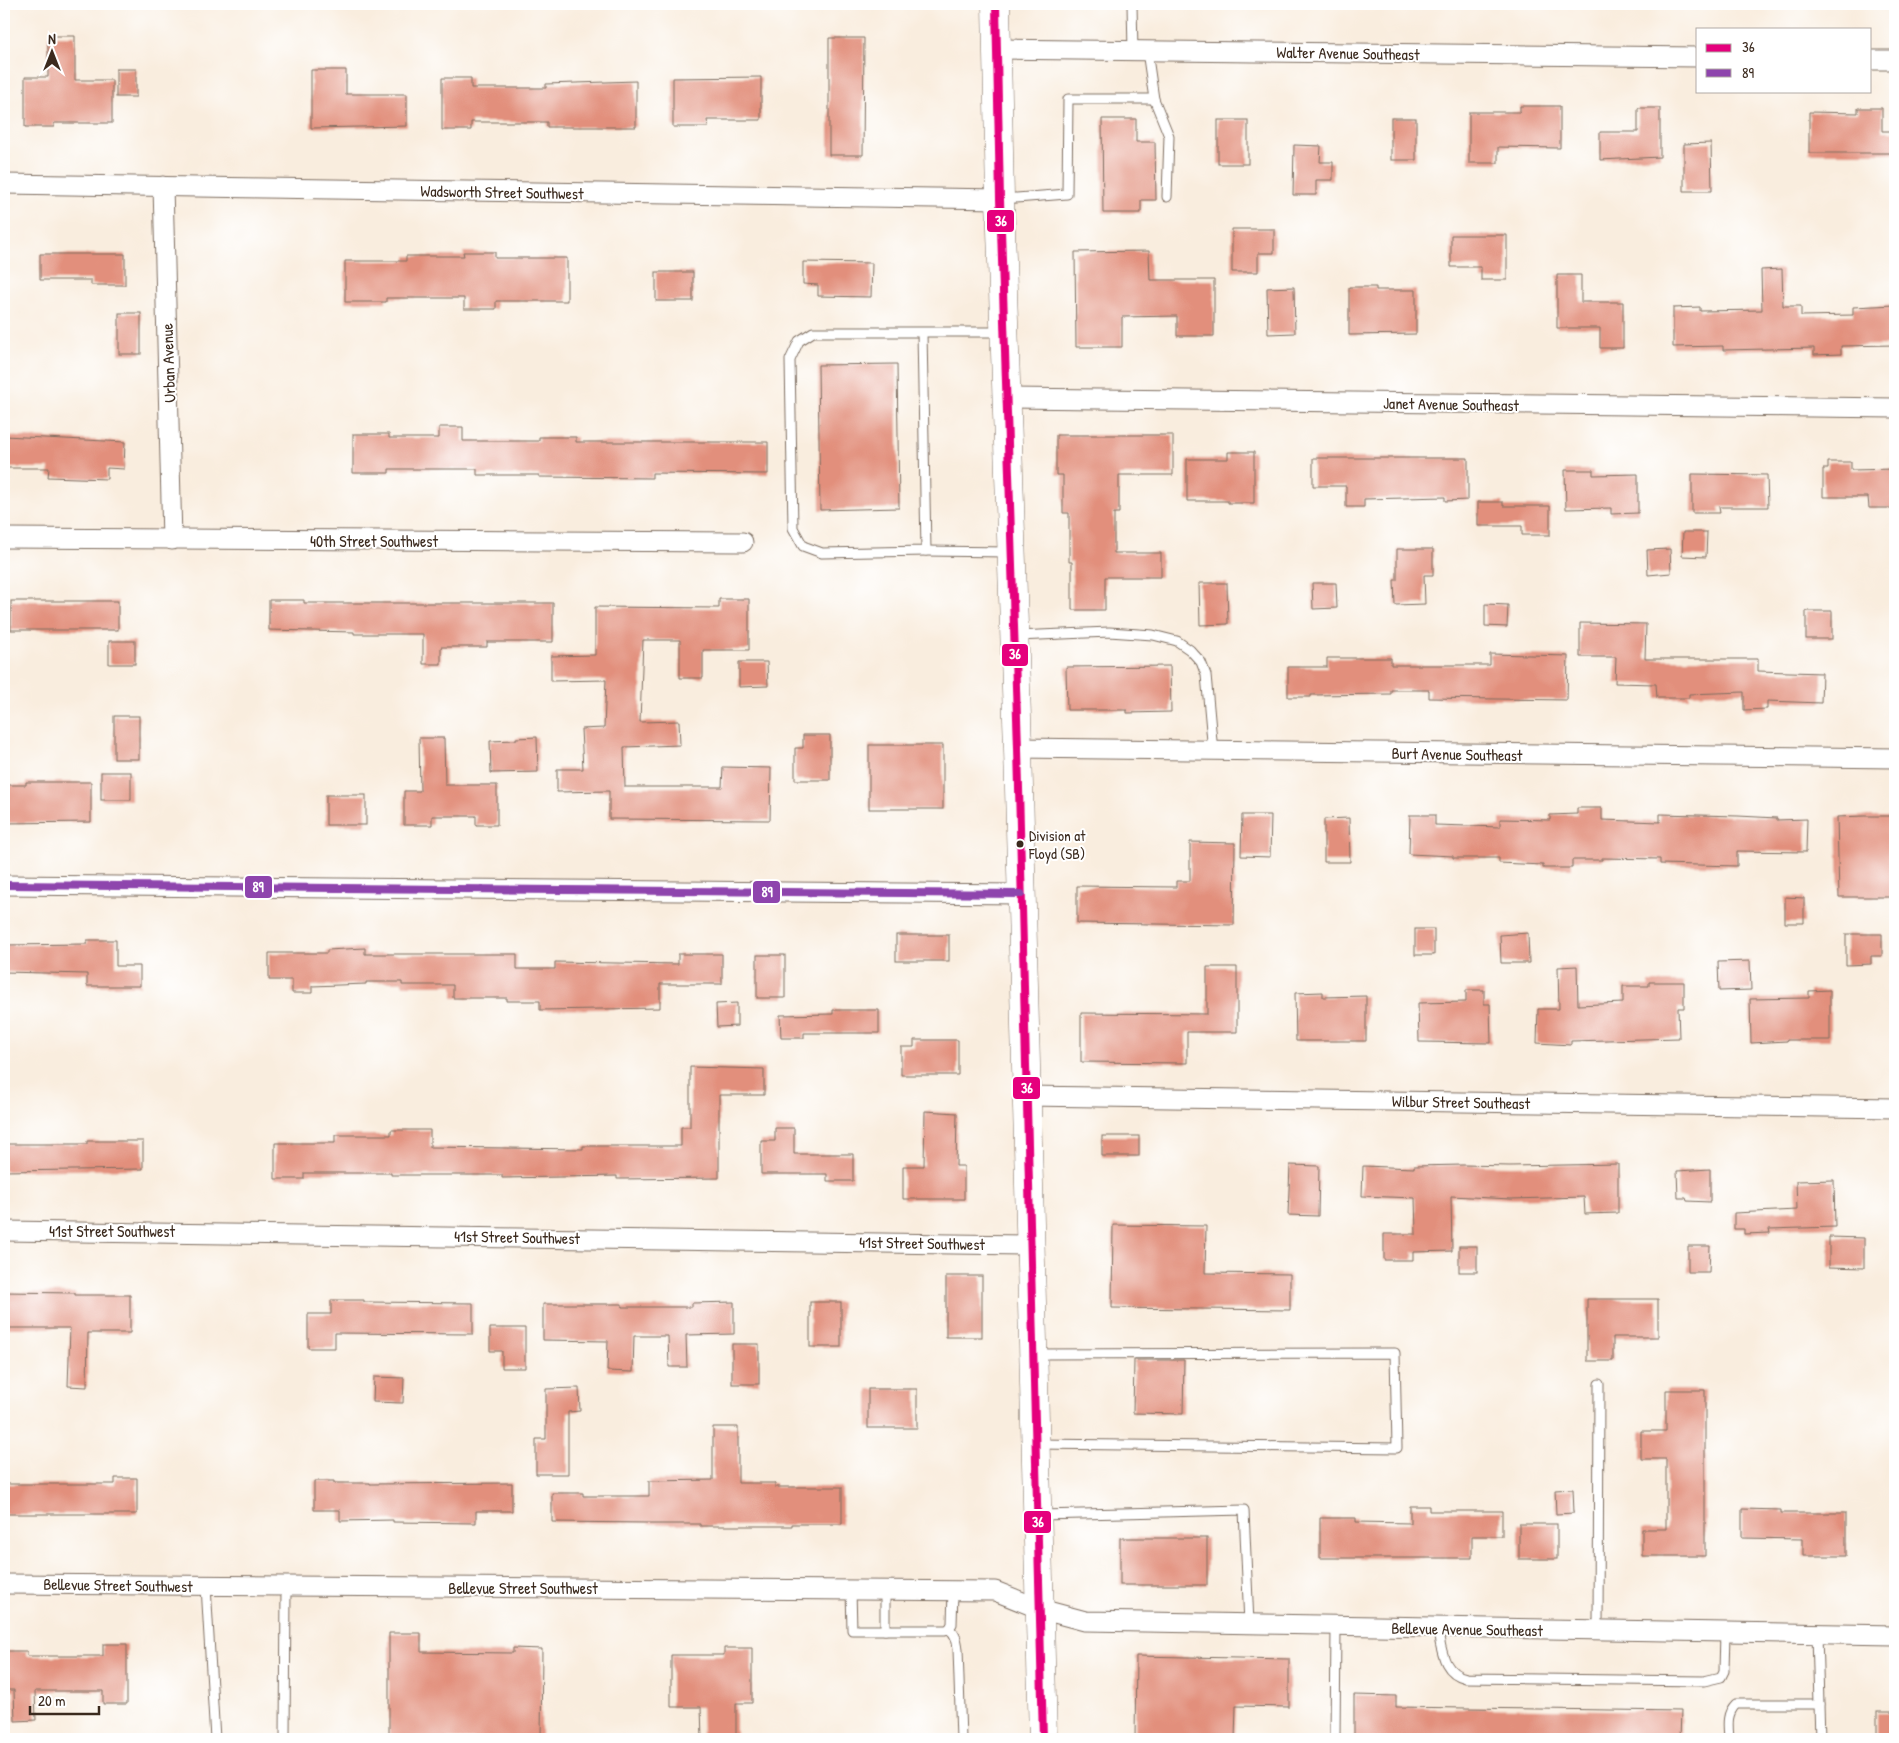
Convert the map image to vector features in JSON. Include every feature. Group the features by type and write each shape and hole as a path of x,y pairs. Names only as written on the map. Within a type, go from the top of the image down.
{"main road":[{"path":"996,4 1000,199 1015,636 1034,1444 1043,1739"}],"street":[{"name":"Walter Avenue Southeast","path":"998,49 1696,58"},
{"path":"1872,60 1895,60"},
{"name":"Wadsworth Street Southwest","path":"4,184 1000,199"},
{"name":"Urban Avenue","path":"163,186 172,540"},
{"name":"Janet Avenue Southeast","path":"1007,398 1895,408"},
{"name":"40th Street Southwest","path":"4,538 743,542"},
{"name":"Burt Avenue Southeast","path":"1018,748 1213,752 1895,758"},
{"path":"4,884 1021,894"},
{"name":"Wilbur Street Southeast","path":"1026,1096 1895,1108"},
{"name":"41st Street Southwest","path":"4,1231 1030,1244"},
{"name":"Bellevue Street Southwest","path":"4,1584 995,1591 1040,1609"},
{"name":"Bellevue Avenue Southeast","path":"1040,1609 1085,1621 1895,1636"}],"lane":[{"path":"1132,4 1140,51 1154,98 1169,136 1167,197"},
{"path":"1000,199 1068,194 1068,98 1154,98"},
{"path":"1005,332 813,332 799,341 790,360 794,528 802,546 822,553 1012,552"},
{"path":"922,332 926,551"},
{"path":"1015,636 1109,632 1153,635 1177,641 1190,650 1201,662 1206,675 1213,752"},
{"path":"1033,1354 1395,1353 1397,1448 1034,1444"},
{"path":"1598,1631 1599,1384"},
{"path":"1036,1515 1244,1510 1249,1625"},
{"path":"206,1586 216,1739"},
{"path":"285,1739 286,1587"},
{"path":"852,1590 852,1630 949,1629 954,1632 958,1650 961,1739"},
{"path":"885,1591 885,1630"},
{"path":"949,1629 952,1624 953,1591"},
{"path":"1335,1739 1336,1627"},
{"path":"1437,1628 1446,1662 1451,1671 1458,1676 1466,1678 1704,1681 1721,1677 1724,1671 1725,1633"},
{"path":"1817,1634 1820,1739"},
{"path":"1729,1739 1728,1716 1736,1704 1819,1704"}],"building":[{"path":"48,36 75,36 75,80 112,80 112,123 54,123 54,127 25,127 25,77 48,77"},
{"path":"829,38 864,38 863,155 829,155"},
{"path":"116,69 136,69 136,97 116,97"},
{"path":"311,70 346,70 346,94 407,94 407,126 311,128"},
{"path":"761,77 761,120 707,120 708,127 673,127 673,78"},
{"path":"442,78 471,78 471,88 546,88 546,84 636,81 636,127 547,127 547,122 471,122 471,130 442,130"},
{"path":"1520,106 1560,106 1560,148 1498,147 1498,163 1469,163 1469,112 1520,112"},
{"path":"1638,108 1660,108 1660,157 1600,160 1600,132 1638,132"},
{"path":"1858,108 1882,108 1882,131 1895,131 1895,153 1809,153 1809,112 1858,113"},
{"path":"1391,118 1416,118 1416,160 1391,160"},
{"path":"1102,119 1136,119 1136,142 1155,142 1156,200 1141,200 1141,213 1103,213"},
{"path":"1218,120 1248,120 1248,164 1218,164"},
{"path":"1711,143 1712,191 1684,191 1684,144"},
{"path":"1294,145 1321,146 1320,162 1333,162 1333,180 1316,180 1316,195 1293,195"},
{"path":"1232,229 1274,229 1274,253 1258,253 1258,272 1232,272"},
{"path":"1451,235 1507,235 1507,280 1481,280 1481,267 1451,267"},
{"path":"1149,251 1150,280 1214,280 1214,336 1177,336 1177,316 1122,317 1122,347 1076,347 1075,252"},
{"path":"463,252 495,252 495,258 567,258 567,301 496,301 496,309 464,309 464,298 386,298 386,302 345,302 345,261 406,261 406,256 464,256"},
{"path":"40,254 125,254 125,285 91,285 91,280 40,280"},
{"path":"803,262 872,263 871,297 818,296 818,285 803,284"},
{"path":"1782,269 1783,306 1801,306 1801,316 1853,315 1853,307 1895,305 1895,345 1841,346 1841,354 1814,355 1814,348 1723,350 1723,346 1673,347 1673,308 1700,307 1700,311 1762,310 1761,270"},
{"path":"656,272 693,272 693,301 656,301"},
{"path":"1557,275 1581,275 1581,302 1623,302 1623,348 1600,348 1600,328 1557,328"},
{"path":"1294,287 1295,333 1268,334 1267,288"},
{"path":"1349,287 1376,287 1376,290 1416,290 1416,334 1349,335"},
{"path":"119,313 141,313 141,354 119,354"},
{"path":"897,364 899,508 820,510 818,365"},
{"path":"439,427 463,427 463,441 539,441 539,437 576,437 576,442 768,442 768,474 652,473 652,478 539,477 539,475 477,475 477,469 389,469 389,473 353,473 353,434 389,434 389,438 439,438"},
{"path":"1056,435 1173,435 1173,475 1119,475 1119,513 1114,513 1114,553 1161,553 1161,577 1105,577 1105,610 1072,610 1072,562 1069,562 1069,513 1063,513 1063,475 1056,475"},
{"path":"4,436 125,442 124,469 107,468 107,479 48,477 49,468 4,468"},
{"path":"1228,452 1254,452 1254,503 1187,501 1187,459 1228,459"},
{"path":"1313,458 1468,458 1468,500 1445,501 1445,497 1364,499 1364,507 1346,507 1346,486 1313,486"},
{"path":"1828,462 1851,462 1851,470 1895,469 1895,508 1869,508 1868,497 1823,497 1823,469 1828,469"},
{"path":"1565,470 1593,470 1593,475 1638,474 1638,513 1611,514 1611,508 1566,509"},
{"path":"1692,474 1767,475 1768,507 1719,507 1720,513 1692,513"},
{"path":"1478,502 1503,502 1503,506 1550,506 1550,535 1522,535 1522,526 1478,526"},
{"path":"1683,532 1707,532 1706,557 1682,556"},
{"path":"1397,549 1433,549 1433,575 1424,575 1425,604 1395,605 1394,580 1397,580"},
{"path":"1670,549 1671,573 1648,575 1647,550"},
{"path":"1199,583 1227,583 1228,624 1200,625"},
{"path":"1312,583 1336,583 1337,608 1313,609"},
{"path":"719,599 749,599 749,650 703,650 703,678 680,678 680,640 643,640 640,722 679,721 680,745 624,747 625,787 722,787 723,767 771,768 770,820 609,819 609,791 557,792 557,769 583,769 581,729 604,728 606,680 551,681 551,656 595,655 595,607 719,608"},
{"path":"269,600 304,600 304,603 553,603 553,642 487,642 487,647 441,647 441,664 423,664 423,634 354,634 354,632 269,630"},
{"path":"11,601 118,601 118,630 11,630"},
{"path":"1485,604 1508,605 1507,627 1485,626"},
{"path":"1806,611 1832,611 1832,639 1806,639"},
{"path":"1580,623 1646,624 1645,659 1758,659 1758,671 1822,673 1821,703 1767,701 1767,709 1744,710 1744,692 1689,694 1689,698 1657,698 1656,684 1615,683 1616,657 1580,657"},
{"path":"109,641 135,641 135,664 109,664"},
{"path":"1490,654 1568,656 1567,700 1429,698 1429,690 1391,690 1391,694 1288,697 1288,667 1327,667 1327,658 1391,658 1391,665 1490,665"},
{"path":"739,662 767,662 768,686 739,687"},
{"path":"1170,666 1171,712 1127,713 1127,710 1067,710 1066,667"},
{"path":"114,716 139,716 139,759 114,759"},
{"path":"803,735 830,735 830,780 795,780 795,748 803,748"},
{"path":"537,737 538,772 491,773 490,741"},
{"path":"419,738 444,738 445,785 497,785 497,825 476,825 476,816 432,816 432,825 404,825 404,791 420,791"},
{"path":"869,745 943,745 943,809 869,809"},
{"path":"101,772 131,772 131,800 101,800"},
{"path":"26,782 91,782 91,822 4,823 4,785 26,785"},
{"path":"326,795 366,795 366,825 326,825"},
{"path":"1577,808 1602,808 1602,820 1660,822 1660,814 1777,818 1777,820 1807,819 1806,852 1737,851 1737,866 1660,864 1660,859 1602,858 1602,860 1572,860 1572,868 1543,868 1543,865 1499,863 1499,858 1453,858 1453,856 1409,854 1410,815 1435,815 1435,825 1500,827 1500,819 1550,820 1550,815 1577,814"},
{"path":"1242,815 1271,815 1270,857 1241,856"},
{"path":"1895,816 1895,897 1839,897 1837,817"},
{"path":"1349,818 1350,862 1324,862 1324,819"},
{"path":"1190,842 1235,843 1234,925 1077,923 1077,886 1176,887 1176,881 1190,881"},
{"path":"1785,897 1804,898 1804,923 1785,923"},
{"path":"1415,929 1434,929 1434,955 1415,955"},
{"path":"1528,933 1529,963 1501,963 1500,935"},
{"path":"1846,934 1882,934 1882,956 1871,956 1871,964 1846,965"},
{"path":"896,935 949,935 949,961 896,961"},
{"path":"87,940 116,940 116,966 140,966 140,986 87,986 87,974 4,972 4,945 87,944"},
{"path":"365,948 365,954 517,954 517,969 555,969 555,962 678,964 678,954 722,954 722,984 660,984 660,1008 540,1010 540,1001 507,1001 507,998 453,998 453,985 402,985 402,982 366,982 366,984 312,986 312,993 292,993 292,980 269,980 269,953 327,953 327,950"},
{"path":"757,955 785,955 785,998 757,998"},
{"path":"1750,961 1751,990 1719,991 1718,962"},
{"path":"1577,966 1578,1005 1623,1003 1623,986 1649,986 1649,982 1684,982 1684,1008 1678,1008 1679,1038 1571,1041 1571,1045 1537,1043 1538,1009 1559,1009 1558,967"},
{"path":"1207,967 1237,967 1237,1032 1187,1032 1187,1063 1081,1062 1081,1013 1207,1014"},
{"path":"1466,990 1484,990 1484,1004 1490,1004 1491,1043 1419,1042 1418,1003 1466,1002"},
{"path":"1830,990 1830,1040 1787,1040 1751,1043 1750,999 1809,998 1809,991"},
{"path":"1323,992 1323,997 1366,996 1366,1041 1296,1041 1295,993"},
{"path":"737,1003 737,1026 717,1027 716,1004"},
{"path":"833,1010 879,1010 879,1033 804,1033 804,1038 781,1038 780,1015 833,1014"},
{"path":"914,1040 958,1040 958,1075 901,1075 901,1047 914,1047"},
{"path":"690,1067 764,1069 764,1095 719,1095 719,1178 617,1179 617,1176 502,1178 502,1175 304,1173 304,1179 275,1179 275,1143 335,1143 335,1135 391,1135 391,1130 430,1130 430,1147 583,1149 583,1146 681,1146 681,1127 690,1127"},
{"path":"925,1111 957,1113 956,1166 964,1166 964,1199 903,1199 903,1166 924,1166"},
{"path":"775,1128 794,1128 794,1154 853,1154 853,1181 827,1181 827,1174 761,1174 761,1141 775,1141"},
{"path":"1102,1136 1139,1136 1139,1156 1102,1156"},
{"path":"87,1141 143,1141 143,1169 4,1171 4,1144 87,1144"},
{"path":"1618,1164 1618,1213 1585,1214 1584,1197 1511,1199 1451,1196 1452,1251 1413,1252 1413,1260 1384,1260 1384,1234 1416,1234 1415,1198 1362,1196 1363,1166 1414,1168 1414,1166 1463,1165"},
{"path":"1290,1165 1319,1166 1318,1216 1288,1215"},
{"path":"1710,1169 1710,1202 1687,1201 1686,1198 1678,1198 1677,1171"},
{"path":"1834,1180 1835,1227 1769,1229 1770,1233 1744,1234 1744,1229 1734,1229 1734,1213 1797,1210 1796,1181"},
{"path":"1113,1225 1206,1226 1205,1273 1290,1274 1290,1310 1112,1308"},
{"path":"1829,1237 1864,1238 1864,1268 1829,1267"},
{"path":"1459,1246 1477,1246 1477,1272 1459,1272"},
{"path":"1688,1246 1710,1246 1709,1272 1688,1272"},
{"path":"946,1276 982,1276 982,1337 946,1337"},
{"path":"4,1292 130,1295 130,1333 88,1333 87,1387 68,1386 70,1328 4,1328"},
{"path":"1587,1299 1658,1299 1658,1337 1613,1337 1613,1361 1587,1361"},
{"path":"331,1300 473,1303 473,1334 335,1333 335,1348 308,1348 308,1314 331,1314"},
{"path":"734,1302 734,1334 686,1335 687,1367 669,1367 668,1336 634,1336 633,1372 607,1371 608,1341 543,1340 543,1304 622,1304 622,1307 692,1307 692,1303"},
{"path":"810,1302 841,1302 841,1347 810,1347"},
{"path":"490,1328 525,1328 525,1368 502,1368 502,1351 490,1351"},
{"path":"732,1344 759,1344 759,1384 732,1384"},
{"path":"1134,1360 1184,1360 1183,1414 1133,1413"},
{"path":"374,1377 404,1378 403,1403 373,1402"},
{"path":"579,1388 580,1411 568,1412 568,1474 536,1474 536,1439 546,1439 546,1389"},
{"path":"868,1389 917,1389 917,1428 868,1428"},
{"path":"1666,1390 1705,1390 1705,1556 1642,1556 1642,1529 1666,1529 1666,1459 1641,1459 1641,1431 1666,1431"},
{"path":"713,1427 738,1427 738,1483 775,1483 775,1487 842,1487 842,1524 700,1526 700,1524 552,1522 552,1493 583,1493 583,1496 649,1496 649,1481 713,1480"},
{"path":"115,1478 137,1478 137,1514 4,1514 4,1484 115,1484"},
{"path":"314,1481 370,1484 512,1483 512,1511 476,1511 476,1523 393,1522 393,1520 340,1521 340,1510 314,1510"},
{"path":"1573,1489 1574,1513 1556,1514 1555,1490"},
{"path":"1410,1506 1429,1506 1429,1511 1502,1511 1502,1536 1472,1536 1472,1558 1320,1558 1320,1518 1356,1518 1356,1522 1410,1523"},
{"path":"1742,1509 1781,1510 1781,1513 1846,1513 1846,1556 1803,1556 1803,1539 1742,1538"},
{"path":"1519,1524 1557,1524 1557,1559 1519,1559"},
{"path":"1120,1538 1207,1538 1207,1585 1120,1585"},
{"path":"389,1633 421,1633 421,1652 513,1653 513,1648 542,1649 541,1739 389,1739"},
{"path":"103,1644 127,1644 127,1704 103,1704 103,1691 35,1691 36,1720 15,1721 14,1690 4,1690 4,1651 27,1651 27,1656 103,1656"},
{"path":"724,1648 752,1648 752,1703 736,1703 736,1739 702,1739 701,1707 671,1707 671,1655 724,1655"},
{"path":"1136,1656 1289,1659 1289,1707 1236,1706 1235,1739 1135,1739"},
{"path":"1354,1695 1396,1696 1396,1707 1681,1711 1680,1739 1354,1739"},
{"path":"1877,1712 1895,1712 1895,1739 1877,1739"}],"transit line":[{"name":"36","path":"996,4 1000,199 1018,748 1043,1739"},
{"name":"89","path":"4,885 1021,894"}],"place":[{"name":"Division at Floyd (SB)","path":"1020,844"}]}
